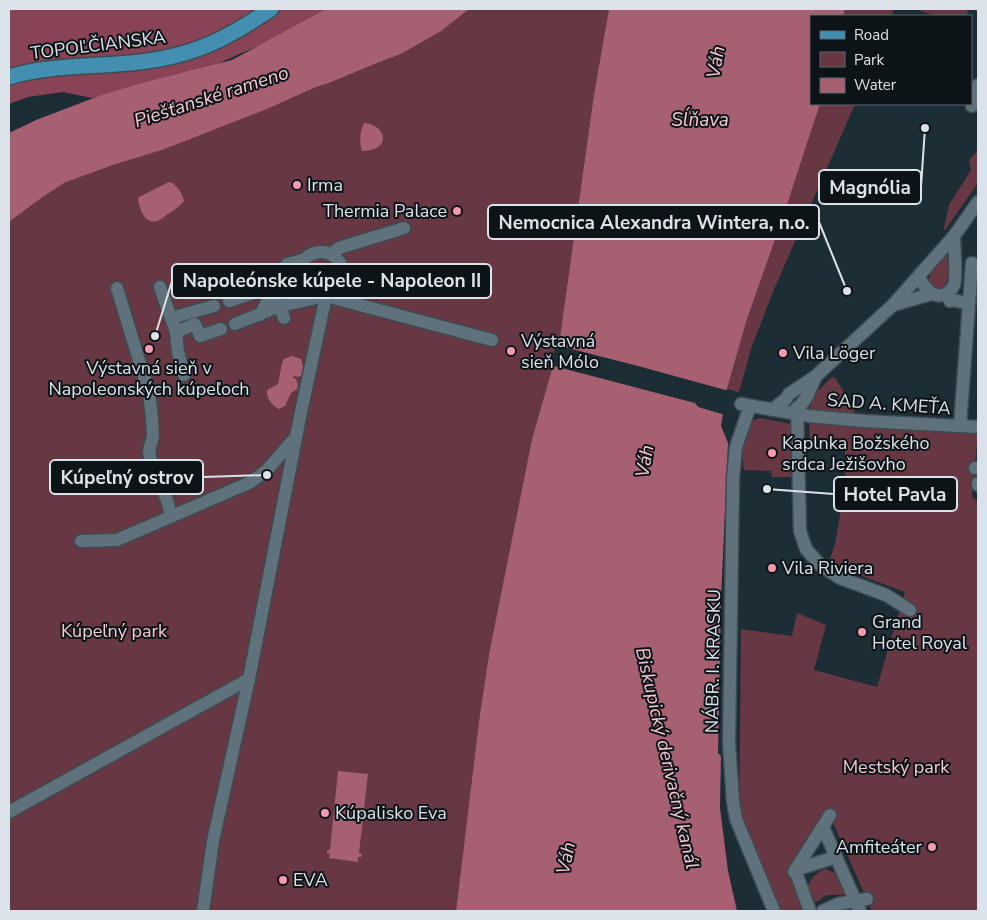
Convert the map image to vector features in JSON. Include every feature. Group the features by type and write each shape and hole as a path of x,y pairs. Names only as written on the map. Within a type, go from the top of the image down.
{"main road":[{"name":"TOPOĽČIANSKA","path":"9,77 38,70 63,67 131,63 186,52 212,43 232,33 270,9"}],"street":[{"path":"973,107 978,85"},
{"path":"772,410 789,394 816,376 893,306 952,245 978,202"},
{"path":"332,254 340,248 404,228"},
{"path":"952,245 974,267 972,296 962,341 957,383 960,426"},
{"path":"951,296 955,281 952,245"},
{"path":"228,301 262,291 292,260 319,252 332,254 342,266 343,273 339,287 326,296 282,312 260,315 235,324"},
{"path":"292,260 300,266 298,273 302,286 313,295 326,296 488,339"},
{"path":"919,278 931,294 936,296 947,293 951,296 972,296"},
{"path":"160,287 177,338 178,352 184,375"},
{"path":"117,288 149,393 153,436 150,451 151,461 168,503 171,517"},
{"path":"262,291 282,312"},
{"path":"260,315 262,291"},
{"path":"893,306 931,294"},
{"path":"203,911 213,841 249,679 296,437 326,296"},
{"path":"177,338 214,306"},
{"path":"171,318 221,329"},
{"path":"816,376 797,411 800,531 806,549 820,566 840,578 886,595 910,610"},
{"path":"786,398 788,405 797,411"},
{"name":"SAD A. KMEŤA","path":"745,405 864,421 978,427"},
{"name":"NÁBR. I. KRASKU","path":"745,405 736,448 733,478 729,743 736,819 774,911"},
{"path":"81,541 117,540 251,482 267,470 296,437"},
{"path":"9,812 249,679"},
{"path":"793,874 830,816"},
{"path":"823,827 836,857 861,904"},
{"path":"793,874 836,857"},
{"path":"793,874 810,911"},
{"path":"830,910 846,902 861,904"}],"green space":[{"name":"Kúpeľný park","path":"469,9 609,9 594,94 559,344 532,439 489,654 456,911 9,911 9,222 64,183 162,150 401,54"},
{"path":"845,9 894,9 891,15 843,15"},
{"path":"915,9 969,9 966,15 933,15"},
{"path":"820,105 855,105 775,287 752,346 739,392 727,389 747,319"},
{"path":"977,151 978,183 945,230 949,205 971,170 969,160"},
{"path":"947,253 947,281 942,288 935,289 929,283 930,275"},
{"path":"834,377 853,408 854,414 810,409 812,400 818,392"},
{"path":"761,418 791,424 791,477 772,477 771,471 744,470 743,451 746,428 753,420"},
{"name":"Mestský park","path":"809,423 978,433 972,497 978,502 978,911 872,911 830,816 790,877 805,911 774,911 739,817 741,629 792,636 797,613 826,625 814,670 877,687 905,592 843,569 829,561 835,544 842,503 849,503 849,496 854,496 855,484 845,483 845,447 830,446 830,442 810,442"},
{"path":"825,869 838,874 845,892 842,895 825,896 813,902 807,887 814,876"}],"shaded area":[{"path":"9,9 336,9 312,22 188,77 92,98 63,92 28,97 9,104"}],"water":[{"name":"Piešťanské rameno","path":"326,9 469,9 441,31 401,54 162,150 64,183 9,222 9,133 36,120 99,96 232,60"},
{"path":"609,9 845,9 843,15 810,15 810,105 820,105 747,319 727,389 721,426 728,443 721,598 718,753 721,756 720,808 728,871 737,911 456,911 489,654 532,439 559,344 594,94"},
{"path":"364,123 372,124 381,132 383,137 378,147 372,150 362,151 360,137"},
{"path":"169,182 173,183 178,189 184,201 160,220 149,220 141,211 139,197"},
{"path":"292,356 301,359 303,372 301,376 296,377 294,375 293,378 296,379 298,386 297,389 291,393 285,406 279,409 270,401 267,396 267,390 278,384 284,359"},
{"path":"338,771 368,774 359,853 362,854 361,857 358,857 358,862 329,858 330,853 327,853 327,850 330,850"}],"pier":[{"path":"556,345 729,391 725,415 698,407 695,403 550,365"}],"place":[{"name":"Magnólia","path":"925,128"},
{"name":"Irma","path":"297,185"},
{"name":"Thermia Palace","path":"457,211"},
{"name":"Nemocnica Alexandra Wintera, n.o.","path":"847,291"},
{"name":"Napoleónske kúpele - Napoleon II","path":"155,336"},
{"name":"Výstavná sieň v Napoleonských kúpeľoch","path":"149,349"},
{"name":"Výstavná sieň Mólo","path":"511,351"},
{"name":"Vila Löger","path":"783,353"},
{"name":"Kaplnka Božského srdca Ježišovho","path":"772,453"},
{"name":"Kúpeľný ostrov","path":"267,475"},
{"name":"Hotel Pavla","path":"767,489"},
{"name":"Vila Riviera","path":"772,568"},
{"name":"Grand Hotel Royal","path":"862,632"},
{"name":"Kúpalisko Eva","path":"325,813"},
{"name":"Amfiteáter","path":"932,847"},
{"name":"EVA","path":"283,880"}],"water label":[{"name":"Váh","path":"715,62"},
{"name":"Sĺňava","path":"700,119"},
{"name":"Váh","path":"644,461"},
{"name":"Biskupický derivačný kanál","path":"668,758"},
{"name":"Váh","path":"565,858"}]}
